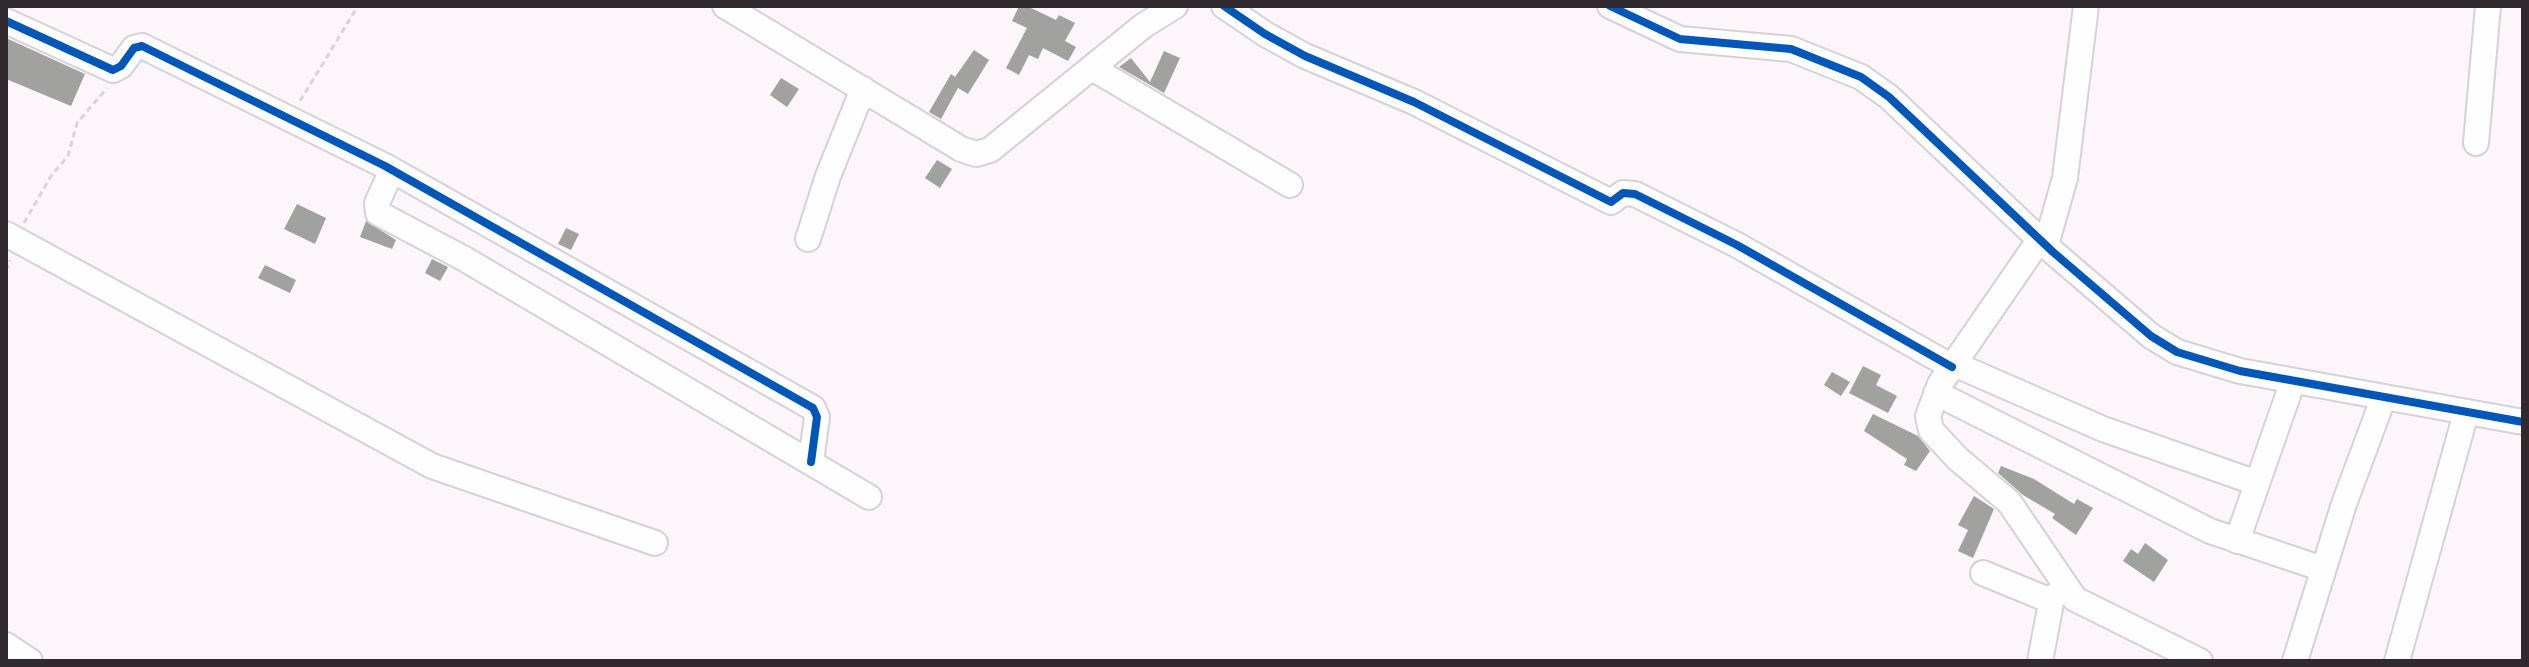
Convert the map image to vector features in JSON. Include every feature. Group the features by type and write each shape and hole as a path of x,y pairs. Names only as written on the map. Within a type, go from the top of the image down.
{"street":[{"path":"733,8 961,149 976,154 990,150 1143,26 1175,6"},
{"path":"1224,6 1305,56 1414,102 1611,202 1623,193 1635,194 1737,245 1953,366 2103,429 2257,483"},
{"path":"1610,6 1680,39 1791,49 1861,77 1889,97 2043,242 2151,336 2177,352 2240,371 2523,422"},
{"path":"2040,661 2059,593 2009,502 1938,441 1928,416 1936,393 1953,366 2043,242 2065,178 2086,6"},
{"path":"2476,143 2488,6"},
{"path":"6,21 116,70 134,48 142,46 392,170 813,408 817,417 811,462"},
{"path":"1092,68 1290,185"},
{"path":"808,239 828,176 863,89"},
{"path":"392,170 377,203 378,213 463,258 869,497"},
{"path":"463,258 483,223"},
{"path":"11,237 432,466 655,543"},
{"path":"2237,541 2293,381"},
{"path":"1936,393 2210,531 2323,569"},
{"path":"2295,661 2323,569 2383,399"},
{"path":"2397,661 2466,413"},
{"path":"1983,573 2015,588 2059,593 2075,599 2200,661"},
{"path":"6,645 30,661"}],"path":[{"path":"290,118 358,6"},
{"path":"11,237 68,156 77,123 107,89 116,70"}],"building":[{"path":"1019,6 1027,6 1056,20 1059,15 1075,23 1065,41 1076,47 1068,61 1043,48 1038,59 1029,55 1019,75 1006,68 1027,28 1012,21"},
{"path":"6,38 85,74 71,106 6,79"},
{"path":"974,50 989,60 968,94 958,88 941,119 929,112 951,74 955,77"},
{"path":"1164,51 1180,58 1164,93 1119,67 1131,58 1150,82"},
{"path":"781,78 799,89 787,107 770,95"},
{"path":"937,160 952,169 940,188 925,178"},
{"path":"297,204 326,218 315,244 284,229"},
{"path":"366,221 396,240 392,249 360,237"},
{"path":"566,228 579,234 571,250 558,244"},
{"path":"432,259 448,267 440,281 425,273"},
{"path":"265,265 296,280 290,293 258,278"},
{"path":"1863,366 1881,375 1876,385 1897,396 1888,413 1849,393"},
{"path":"1832,372 1850,382 1841,396 1824,385"},
{"path":"1873,414 1918,436 1930,451 1916,471 1904,465 1907,459 1864,431"},
{"path":"2001,466 2034,479 2074,504 2077,499 2093,508 2076,535 2052,518 2055,514 2023,495 1998,473"},
{"path":"1974,496 1994,509 1973,558 1958,551 1968,530 1958,525"},
{"path":"2145,543 2168,560 2154,582 2123,561 2131,549 2138,554"}],"cycle path":[{"path":"1224,6 1305,56 1414,102 1611,202 1623,193 1635,194 1737,245 1952,367"},
{"path":"1610,6 1680,39 1791,49 1861,77 1889,97 2053,252 2151,336 2177,352 2240,371 2523,422"},
{"path":"6,21 113,70 121,66 134,48 142,46 385,166 813,408 817,417 811,462"}]}
